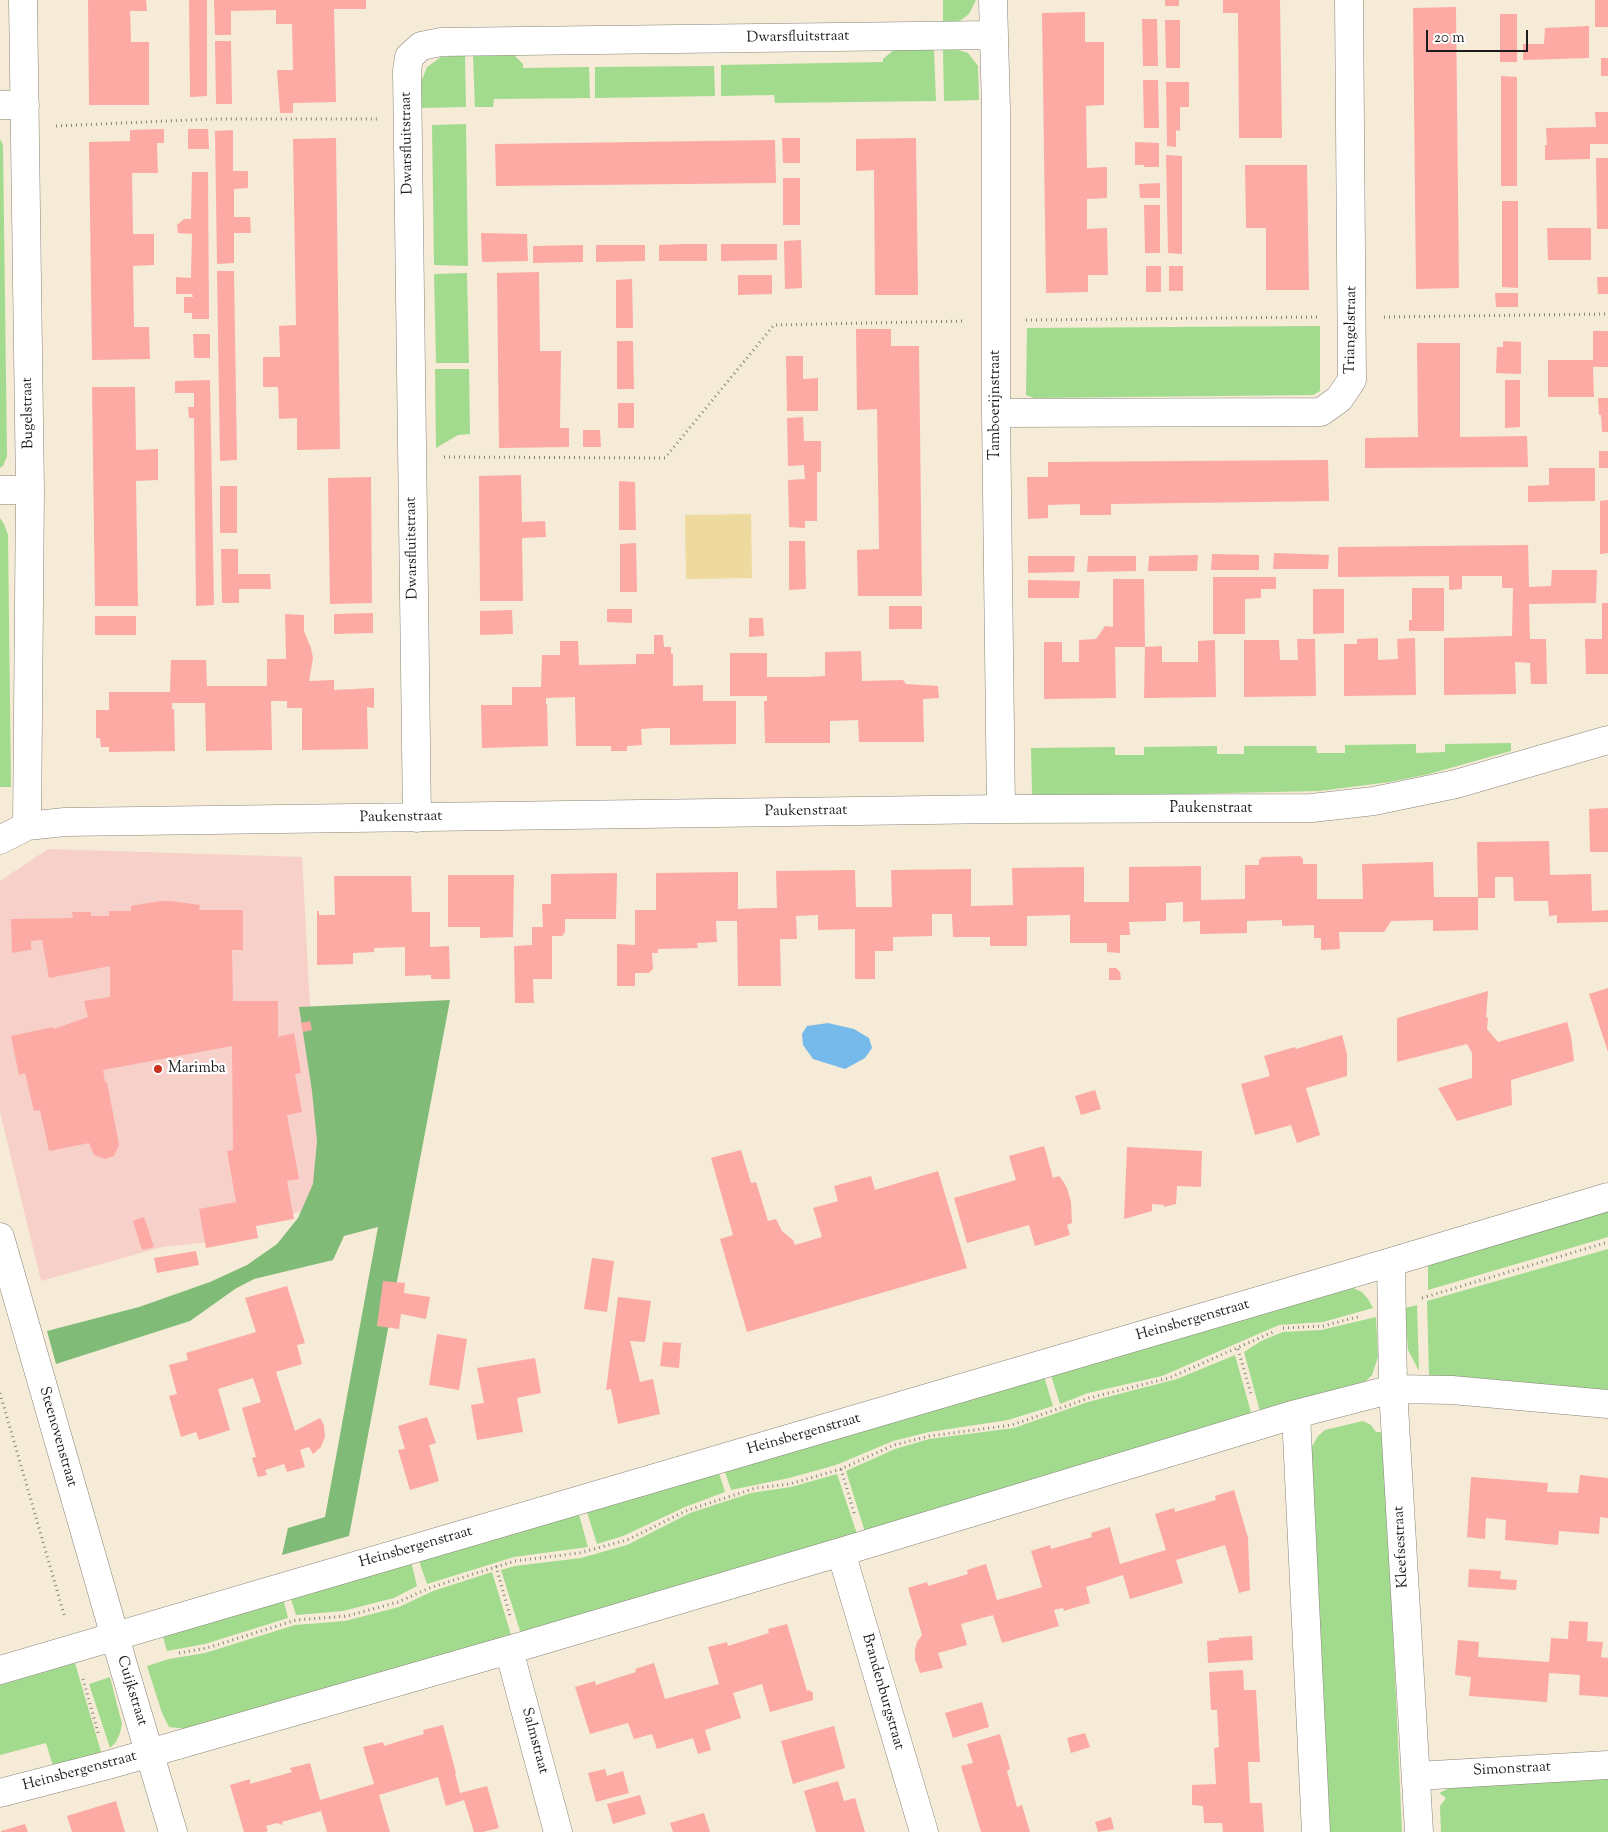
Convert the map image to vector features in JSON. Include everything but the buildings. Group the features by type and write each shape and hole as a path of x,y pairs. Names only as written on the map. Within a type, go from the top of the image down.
{"street":[{"name":"Bugelstraat","path":"23,0 17,112 30,490 27,826"},
{"name":"Tamboerijnstraat","path":"993,0 996,109 996,413 1002,809"},
{"name":"Triangelstraat","path":"996,413 1321,412 1339,399 1352,380 1349,0"},
{"name":"Dwarsfluitstraat","path":"417,818 407,119 407,71 409,57 422,46 441,42 993,35"},
{"path":"0,490 30,490"},
{"name":"Paukenstraat","path":"0,840 27,826 65,822 1002,809 1312,808 1374,801 1456,784 1608,740"},
{"name":"Heinsbergenstraat","path":"0,1670 1608,1197"},
{"name":"Steenovenstraat","path":"0,1237 115,1636"},
{"name":"Kleefsestraat","path":"1392,1262 1393,1389 1419,1832"},
{"name":"Heinsbergenstraat","path":"0,1793 108,1765 514,1648 1296,1414 1393,1389 1452,1390 1608,1404"},
{"path":"1296,1414 1316,1832"},
{"name":"Brandenburgstraat","path":"852,1548 924,1832"},
{"name":"Cuijkstraat","path":"115,1636 173,1832"},
{"name":"Salmstraat","path":"514,1648 558,1832"},
{"name":"Simonstraat","path":"1416,1776 1608,1765"}],"path":[{"path":"17,112 212,119 407,119"},
{"path":"412,457 665,458 774,325 996,320 1608,314"},
{"path":"172,1654 207,1648 296,1620 347,1616 398,1602 432,1587 515,1561 579,1553 627,1540 688,1510 756,1488 790,1484 841,1469 894,1445 930,1436 1012,1425 1089,1398 1168,1378 1280,1329 1323,1326 1608,1242"},
{"path":"1238,1349 1259,1425"},
{"path":"0,1393 108,1765"},
{"path":"841,1469 852,1548"},
{"path":"496,1566 514,1648"}],"shaded area":[{"name":"Marimba","path":"48,849 302,857 311,1025 335,1203 255,1223 257,1237 162,1247 41,1281 0,1112 0,881"}],"green space":[{"path":"943,0 976,0 969,14 961,20 943,23"},
{"path":"952,48 968,53 978,66 979,100 944,101 943,49"},
{"path":"934,49 936,101 775,103 774,95 721,96 721,65 883,62 883,59 894,50"},
{"path":"513,54 523,64 523,68 589,67 590,98 494,99 493,107 475,107 473,55"},
{"path":"465,55 466,107 421,108 421,82 427,67 441,57"},
{"path":"714,66 715,96 595,98 595,67"},
{"path":"466,124 468,266 434,265 432,125"},
{"path":"0,139 3,145 7,456 3,466 0,468"},
{"path":"467,273 469,363 436,363 434,274"},
{"path":"1320,326 1320,391 1313,395 1034,398 1026,395 1027,328"},
{"path":"435,369 469,369 470,434 458,435 436,448"},
{"path":"0,518 8,535 11,787 0,787"},
{"path":"1511,743 1511,751 1429,774 1390,782 1319,791 1049,797 1032,794 1031,748 1115,747 1115,755 1144,755 1144,747 1217,746 1217,754 1244,754 1244,746 1316,746 1317,753 1345,753 1345,745 1416,744 1416,753 1445,752 1445,744"},
{"path":"450,1000 349,1536 282,1555 288,1528 325,1517 378,1227 344,1236 333,1260 254,1279 235,1289 190,1321 56,1364 47,1331 139,1307 210,1282 247,1265 277,1244 298,1218 313,1184 317,1141 312,1091 299,1007"},
{"path":"1608,1210 1608,1237 1428,1290 1428,1263"},
{"path":"1608,1249 1608,1390 1429,1376 1427,1301"},
{"path":"1343,1286 1362,1292 1373,1308 1323,1322 1279,1325 1162,1376 1088,1393 1060,1404 1050,1372"},
{"path":"1417,1305 1419,1371 1408,1350 1405,1308"},
{"path":"1376,1317 1378,1357 1372,1375 1365,1382 1261,1415 1244,1352 1261,1341 1283,1332 1321,1330"},
{"path":"1235,1355 1252,1416 865,1532 846,1471 895,1449 929,1439 1014,1428 1088,1402 1177,1379"},
{"path":"1043,1373 1053,1406 1008,1420 929,1432 893,1441 836,1465 789,1478 731,1490 724,1469"},
{"path":"1363,1421 1371,1425 1376,1432 1384,1432 1402,1832 1327,1832 1305,1443 1313,1445 1318,1436 1325,1430"},
{"path":"718,1470 725,1492 685,1507 623,1536 597,1544 586,1509"},
{"path":"837,1474 857,1534 521,1634 501,1570 515,1566 581,1558 627,1545 690,1513 751,1493 791,1487"},
{"path":"578,1511 588,1547 514,1557 427,1584 418,1558"},
{"path":"411,1561 417,1586 394,1598 343,1611 296,1615 290,1596"},
{"path":"492,1572 512,1638 189,1729 169,1727 162,1713 147,1666 169,1659 205,1653 295,1625 345,1621 399,1607 433,1591"},
{"path":"283,1598 288,1618 205,1644 167,1651 162,1633"},
{"path":"75,1663 101,1752 53,1766 46,1743 0,1755 0,1685"},
{"path":"110,1677 122,1724 116,1742 110,1748 89,1684"},
{"path":"1608,1775 1608,1832 1441,1832 1440,1806 1446,1798 1439,1793 1458,1784"}],"sand":[{"path":"751,514 752,578 686,579 685,515"}],"water":[{"path":"828,1023 854,1029 869,1038 872,1048 865,1058 845,1069 813,1059 803,1045 802,1034 807,1026"}],"place":[{"name":"Marimba","path":"158,1069"}]}
